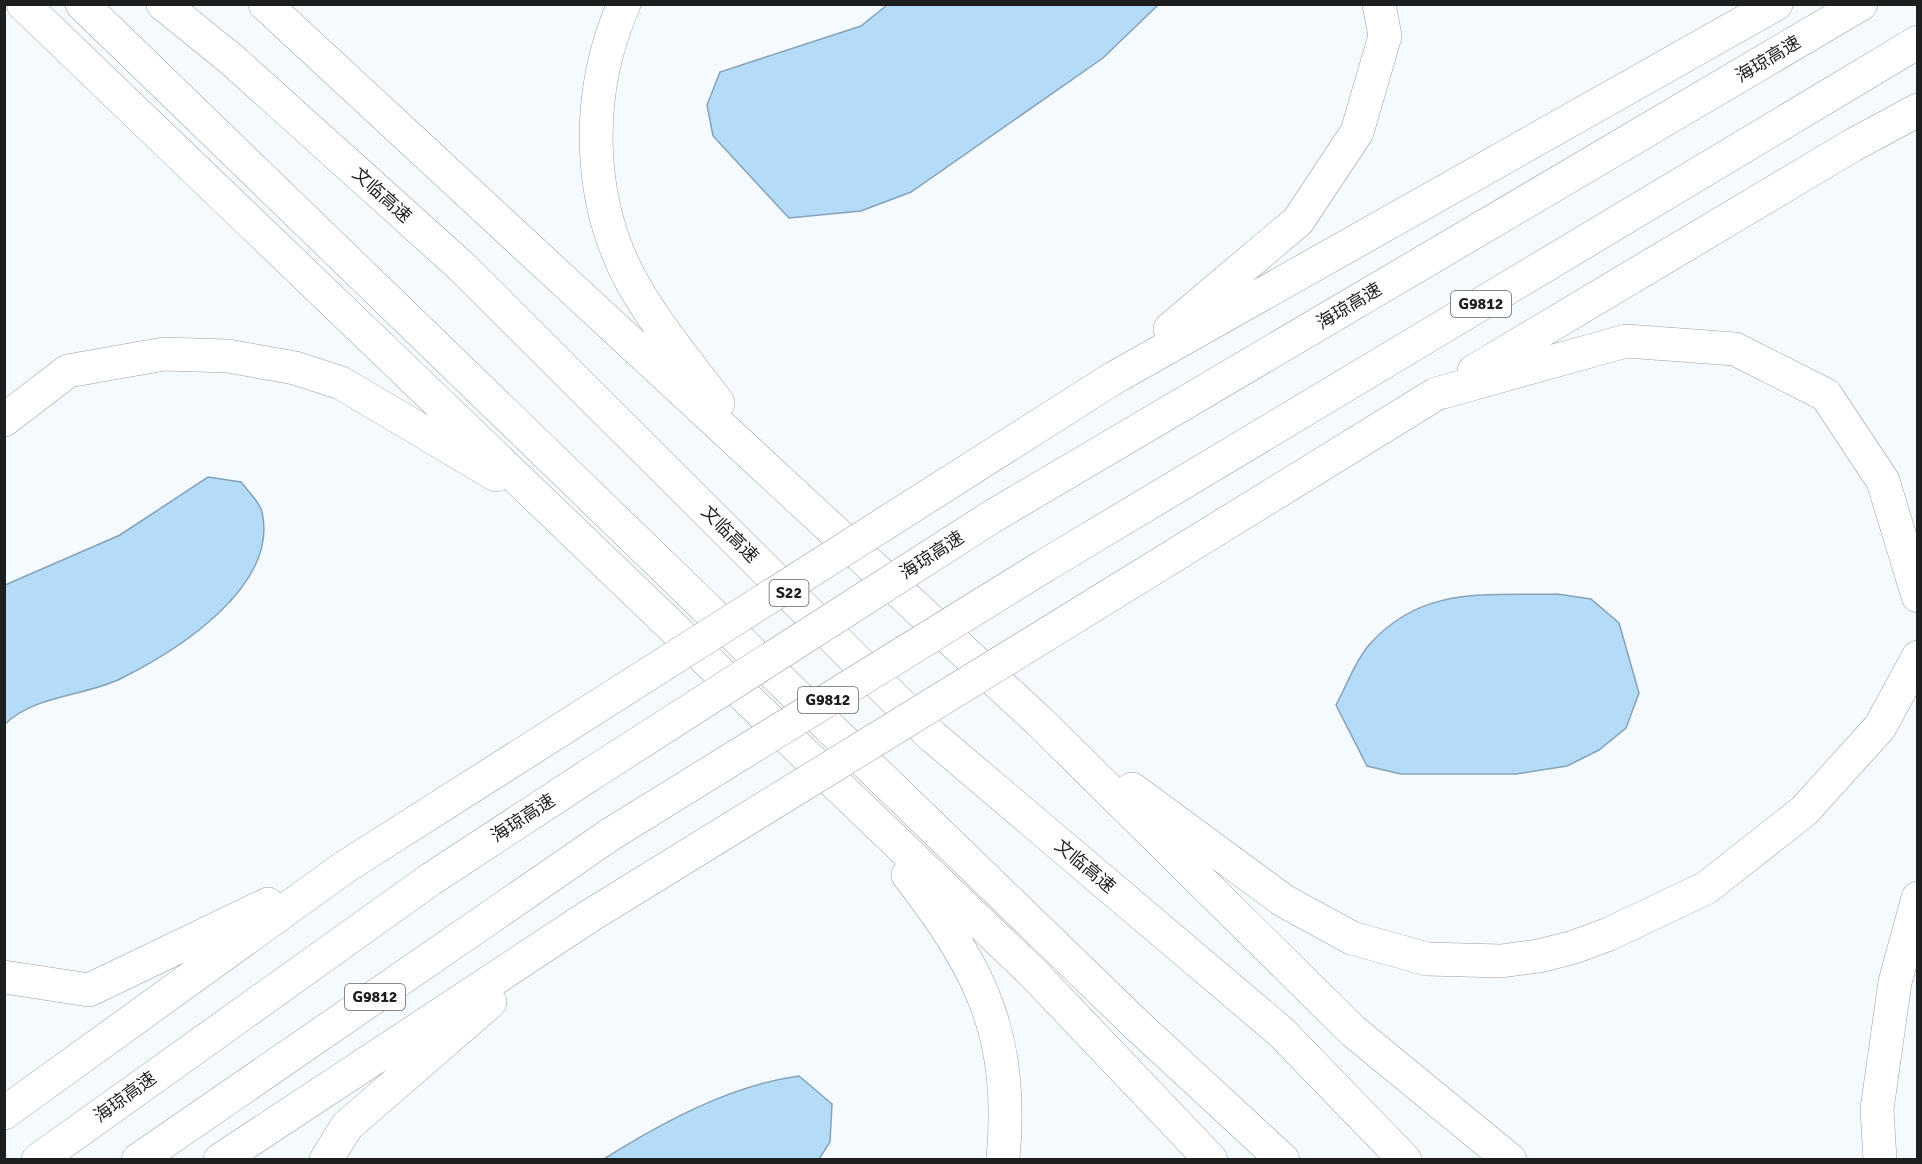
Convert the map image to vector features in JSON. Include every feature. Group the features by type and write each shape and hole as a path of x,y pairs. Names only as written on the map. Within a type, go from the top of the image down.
{"highway":[{"path":"23,4 1033,973 1211,1160"},
{"path":"82,4 1139,1027 1283,1160"},
{"path":"265,4 1040,722 1353,1031 1510,1160"},
{"path":"624,4 604,63 598,101 596,139 599,177 610,225 627,272 657,323 774,476"},
{"path":"1112,379 1298,221 1357,132 1385,36 1379,4"},
{"path":"4,1113 345,867 1112,379 1776,4"},
{"name":"海琼高速","path":"38,1160 431,879 993,516 1861,4"},
{"name":"文临高速","path":"171,12 231,59 462,267 932,736 1281,1032 1405,1160"},
{"name":"G9812","path":"138,1160 611,834 1044,566 1917,42"},
{"path":"220,1160 588,916 1436,393 1853,145 1917,110"},
{"path":"1436,393 1626,341 1735,349 1826,395 1883,481 1917,596"},
{"path":"4,420 68,371 164,354 228,356 295,368 341,383 378,402 550,508"},
{"path":"1040,722 1284,901 1317,921 1352,938 1389,950 1427,958 1502,962 1574,947 1609,934 1706,888 1804,811 1880,727 1917,657"},
{"path":"837,783 947,926 981,986 1000,1053 1005,1087 1003,1160"},
{"path":"4,977 89,990 345,867"},
{"path":"1880,1160 1877,1109 1895,982 1917,898"},
{"path":"326,1160 347,1126 588,916"}],"water":[{"path":"887,5 1158,5 1103,58 911,192 861,211 789,218 713,136 707,105 720,72 861,26"},
{"path":"208,477 241,482 261,508 263,539 255,565 240,590 195,633 145,666 107,684 31,707 5,724 5,585 120,535"},
{"path":"1557,594 1591,599 1619,623 1639,693 1626,728 1599,750 1567,766 1516,774 1401,774 1367,766 1336,705 1364,651 1389,626 1411,612 1433,603 1456,598 1480,595"},
{"path":"799,1076 832,1104 830,1142 819,1159 604,1159 697,1107 748,1088"}]}
